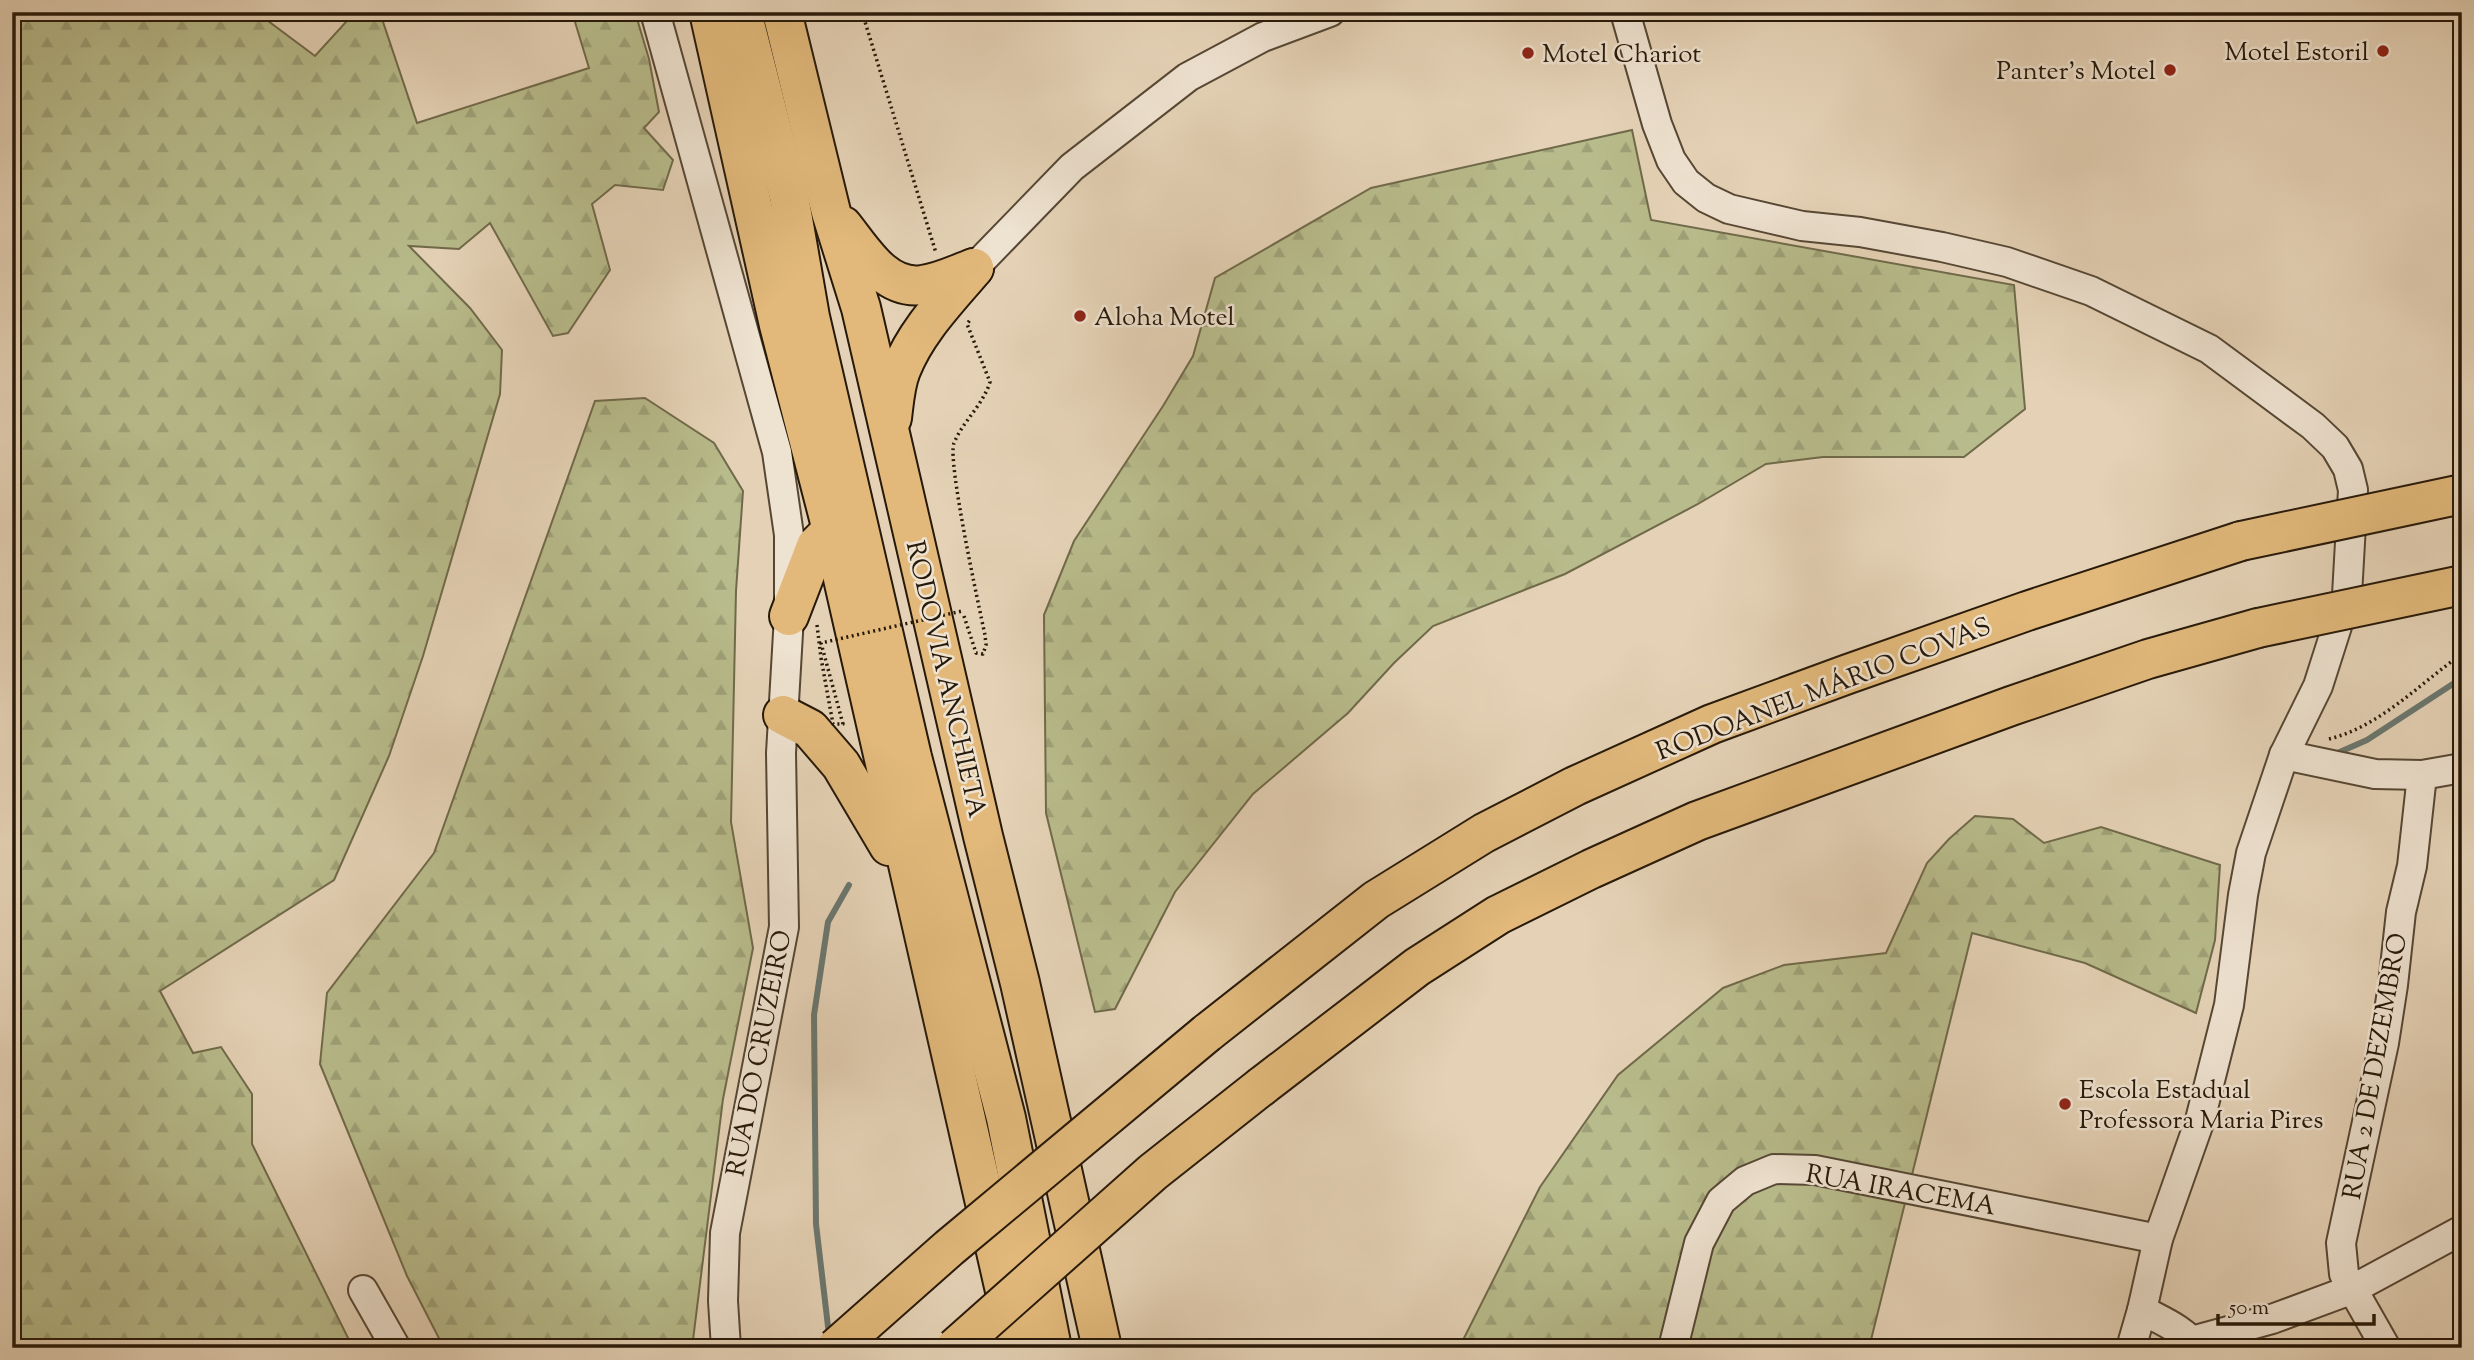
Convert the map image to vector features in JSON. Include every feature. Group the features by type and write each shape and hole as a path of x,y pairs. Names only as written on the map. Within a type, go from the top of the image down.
{"highway":[{"path":"709,12 779,325 812,537 919,919 1018,1348"},
{"name":"RODOVIA ANCHIETA","path":"742,12 789,196 813,330 912,757 1006,1118 1052,1348"},
{"name":"RODOVIA ANCHIETA","path":"782,12 831,212 861,308 983,836 1020,983 1102,1348"},
{"path":"789,196 810,237 884,477 905,530 918,550"},
{"path":"831,212 882,274 897,282 920,286 974,268"},
{"path":"890,438 894,397 908,354 923,330 974,268"},
{"name":"RODOANEL MÁRIO COVAS","path":"835,1348 949,1248 1207,1033 1376,900 1484,833 1575,786 1712,724 2027,611 2241,541 2462,494"},
{"path":"789,616 812,537"},
{"path":"955,1348 1153,1172 1417,967 1498,915 1697,821 2148,659 2258,628 2462,585"},
{"path":"783,715 810,729 841,765 889,846 919,919"}],"street":[{"path":"655,12 777,452 812,537"},
{"path":"974,268 1072,167 1188,77 1262,37 1331,12"},
{"path":"1625,12 1657,124 1671,160 1686,183 1706,198 1729,209 1801,226 1860,232 1994,259 2091,291 2209,349 2314,426 2335,447 2348,469 2353,490 2347,595 2318,687 2287,750 2251,853 2242,895 2229,1005 2203,1107 2158,1239 2131,1348"},
{"name":"RUA DO CRUZEIRO","path":"726,1348 723,1301 725,1233 784,926 781,813 789,616"},
{"path":"2287,750 2375,774 2422,775 2462,768"},
{"name":"RUA 2 DE DEZEMBRO","path":"2386,1348 2344,1274 2342,1243 2384,1043 2401,912 2412,866 2422,775"},
{"name":"RUA IRACEMA","path":"1673,1348 1699,1243 1721,1201 1745,1181 1774,1169 1815,1170 2158,1239"},
{"path":"2142,1310 2194,1344 2353,1289 2462,1230"},
{"path":"363,1290 396,1348"}],"path":[{"path":"862,12 937,257 948,268 974,268"},
{"path":"821,658 833,724 839,726 843,724 821,643 962,611 976,653 983,654 985,635 958,496 953,445 986,393 990,382 967,324 974,314"},
{"path":"2287,750 2337,737 2365,724 2404,700 2462,654"}],"green space":[{"path":"12,12 256,12 315,56 355,12 381,16 417,123 589,68 572,12 635,12 649,59 659,112 644,128 673,160 663,190 615,185 592,204 610,270 568,333 553,336 490,223 459,249 409,246 470,308 502,350 500,394 423,656 389,756 334,880 160,991 193,1053 221,1047 252,1094 252,1144 353,1348 12,1348"},
{"path":"1632,130 1651,220 2014,285 2025,409 1964,457 1823,457 1766,464 1698,504 1565,574 1433,626 1348,713 1253,794 1175,892 1115,1009 1095,1012 1046,813 1044,615 1074,541 1193,356 1215,278 1371,188"},
{"path":"645,398 714,443 743,491 736,591 731,822 753,948 723,1099 692,1348 444,1348 407,1276 320,1064 327,993 434,853 595,401"},
{"path":"1975,816 2013,819 2044,843 2101,827 2220,865 2215,940 2196,1013 2085,963 1972,933 1869,1348 1459,1348 1540,1187 1618,1075 1723,988 1784,965 1886,953 1927,863"}],"waterway":[{"path":"2333,755 2367,740 2462,678"},
{"path":"829,1335 816,1224 814,1015 828,922 849,885"}],"place":[{"name":"Motel Estoril","path":"2383,51"},
{"name":"Motel Chariot","path":"1528,53"},
{"name":"Panter's Motel","path":"2170,70"},
{"name":"Aloha Motel","path":"1080,316"},
{"name":"Escola Estadual Professora Maria Pires","path":"2065,1104"}]}
